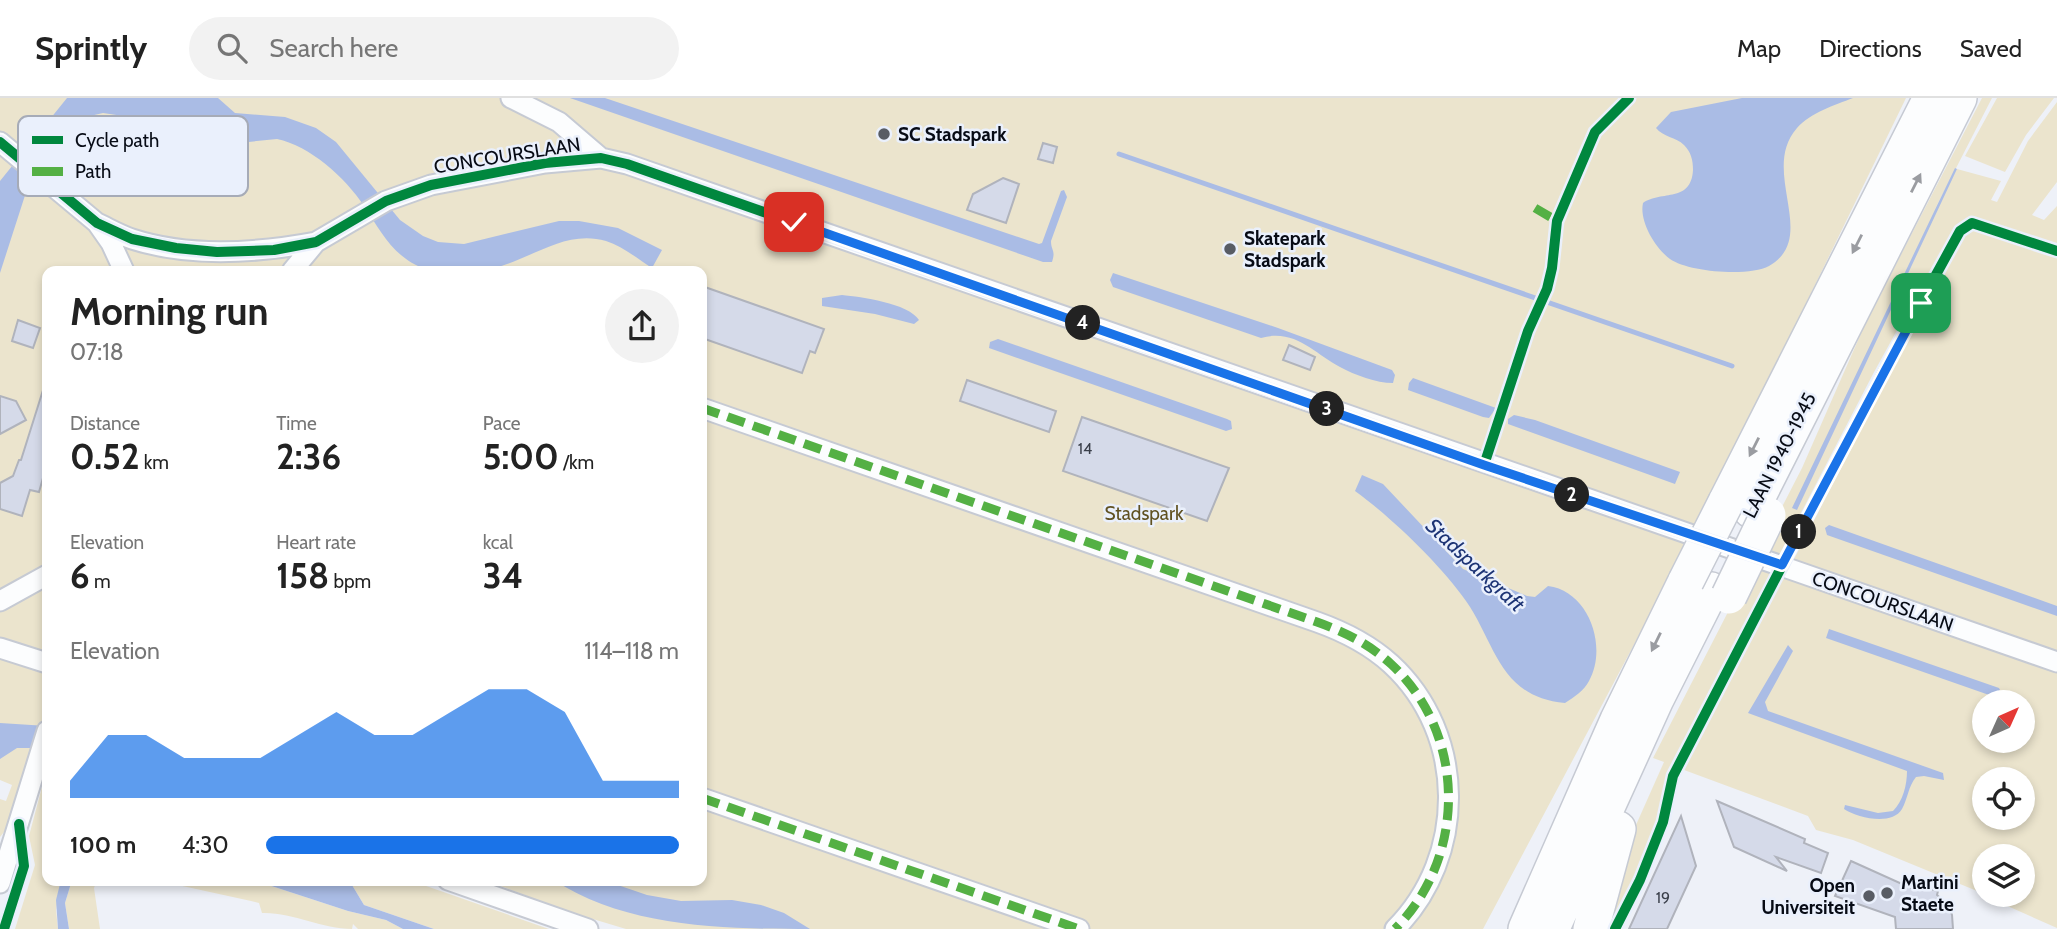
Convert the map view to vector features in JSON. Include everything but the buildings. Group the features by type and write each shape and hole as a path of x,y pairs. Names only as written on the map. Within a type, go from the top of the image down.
{"highway":[{"name":"LAAN 1940-1945","path":"1748,509 1931,98"},
{"name":"LAAN 1940-1945","path":"1552,929 1656,699 1748,509 1959,98"},
{"name":"LAAN 1940-1945","path":"1525,929 1618,720 1709,589"},
{"path":"1573,929 1618,829 1709,589"},
{"path":"1503,929 1557,824 1618,720"},
{"path":"1591,929 1618,829"}],"street":[{"path":"511,98 559,122 601,158"},
{"name":"CONCOURSLAAN","path":"296,266 316,242 357,217 386,201 431,185 545,163 601,158 627,164 2057,662"},
{"path":"65,196 97,223 111,243 122,266"},
{"path":"97,223 132,239 190,249 274,250 316,242"},
{"path":"707,410 1317,622 1348,634 1376,652 1408,682 1432,720 1446,761 1449,783 1447,827 1435,870 1415,906 1395,929"},
{"path":"0,601 42,578"},
{"path":"0,649 42,662"},
{"path":"0,883 42,747"},
{"path":"707,800 1079,929"},
{"path":"465,886 588,929"}],"green space":[{"name":"Stadspark","path":"0,98 1906,98 1706,509 1483,929 626,929 563,910 501,886 707,886 707,266 42,266 42,783 24,779 8,827 0,837 0,799 6,801 12,785 0,780"},
{"path":"1982,98 1992,98 1934,211 1957,169 2001,181 1991,200 1997,202 2028,141 2057,102 2057,182 2032,215 2044,220 2057,206 2057,928 2010,907 2035,907 2035,844 1972,844 1972,889 1853,840 1816,830 1808,816 1676,767 1664,794 1657,827 1611,929 1594,929 1608,888 1664,762 1653,758 1802,468 1866,322"},
{"path":"1997,98 2054,98 2026,135 2005,172 1965,156"},
{"name":"Stadspark","path":"42,787 42,886 60,886 56,910 58,929 15,929 35,865 29,836"},
{"path":"70,886 95,886 100,929 69,929 65,903"},
{"path":"182,886 271,886 348,911 386,920 403,929 358,929 353,924 352,929 341,928 284,915 262,913 259,903"},
{"path":"353,886 426,886 549,929 434,929 364,905"}],"water":[{"path":"67,98 218,98 235,113 285,117 316,128 336,142 400,220 423,236 438,242 464,244 559,221 579,221 618,228 662,250 653,266 649,266 612,243 591,238 563,242 501,266 419,266 397,251 356,195 326,164 302,148 277,139 248,142 248,116 123,116 103,113 90,116 52,116"},
{"path":"570,98 605,98 1039,244 1042,243 1061,191 1064,190 1067,197 1051,241 1052,262 1043,262"},
{"path":"1742,98 1853,98 1809,118 1797,128 1787,145 1784,164 1790,238 1783,254 1769,266 1748,271 1719,272 1690,267 1664,254 1643,218 1643,203 1681,192 1691,180 1693,170 1690,153 1684,145 1656,128 1671,112"},
{"path":"18,159 18,196 25,196 0,273 0,181"},
{"path":"1955,168 1957,169 1797,510 1792,508"},
{"path":"1113,273 1278,328 1392,370 1395,375 1393,383 1352,373 1294,339 1284,336 1261,338 1113,287 1110,280"},
{"path":"842,295 895,305 919,320 914,324 875,314 822,306 822,298"},
{"path":"998,339 1227,419 1231,421 1232,429 1226,431 989,348 990,342"},
{"path":"1413,378 1496,408 1489,418 1483,417 1408,390"},
{"path":"1514,415 1680,472 1675,484 1508,424 1508,419"},
{"path":"1362,475 1383,484 1463,569 1527,596 1535,597 1548,586 1562,590 1574,598 1584,609 1595,637 1594,667 1582,691 1565,703 1543,699 1526,691 1513,679 1502,666 1466,601 1443,572 1384,514 1355,491"},
{"path":"1829,525 2057,606 2057,616 1827,535 1825,528"},
{"path":"1829,629 2000,690 1975,690 1826,638"},
{"path":"1788,645 1793,651 1765,702 1768,711 1943,773 1944,780 1916,777 1902,809 1891,817 1875,819 1844,809 1845,805 1878,813 1893,811 1904,792 1907,771 1748,713"},
{"path":"0,723 42,726 42,733 32,748 17,748 0,759"},
{"path":"60,886 70,886 65,903 69,929 58,929 56,900"},
{"path":"271,886 353,886 364,905 434,929 403,929 386,920 348,911"},
{"path":"564,886 621,886 647,895 681,901 732,900 761,905 784,913 810,929 745,928 678,922 645,917 582,896"}],"waterway":[{"path":"1119,154 1732,366"}],"marked path":[{"path":"1535,208 1557,221"},
{"path":"707,410 1317,622 1347,634 1374,650 1391,664 1416,693 1434,725 1445,760 1448,796 1445,832 1435,867 1419,900 1395,929"},
{"path":"707,800 1079,929"}],"cycle path":[{"path":"1484,465 1528,331 1547,289 1557,221 1595,132 1629,98"},
{"path":"0,142 18,157"},
{"path":"65,196 97,223 132,239 176,248 217,252 274,250 316,242 386,201 431,185 545,163 601,158 627,164 1484,465 1782,565"},
{"path":"1615,929 1640,880 1663,822 1673,776 1881,375 1960,231 1972,223 2057,251"},
{"path":"4,929 24,866 19,824"}],"place":[{"name":"SC Stadspark","path":"884,134"},
{"name":"Skatepark Stadspark","path":"1230,249"},
{"name":"Martini Staete","path":"1887,893"},
{"name":"Open Universiteit","path":"1869,896"}],"route":[{"path":"794,222 1484,465 1782,565 1921,303"}],"water label":[{"name":"Stadsparkgraft","path":"1475,565"}]}
